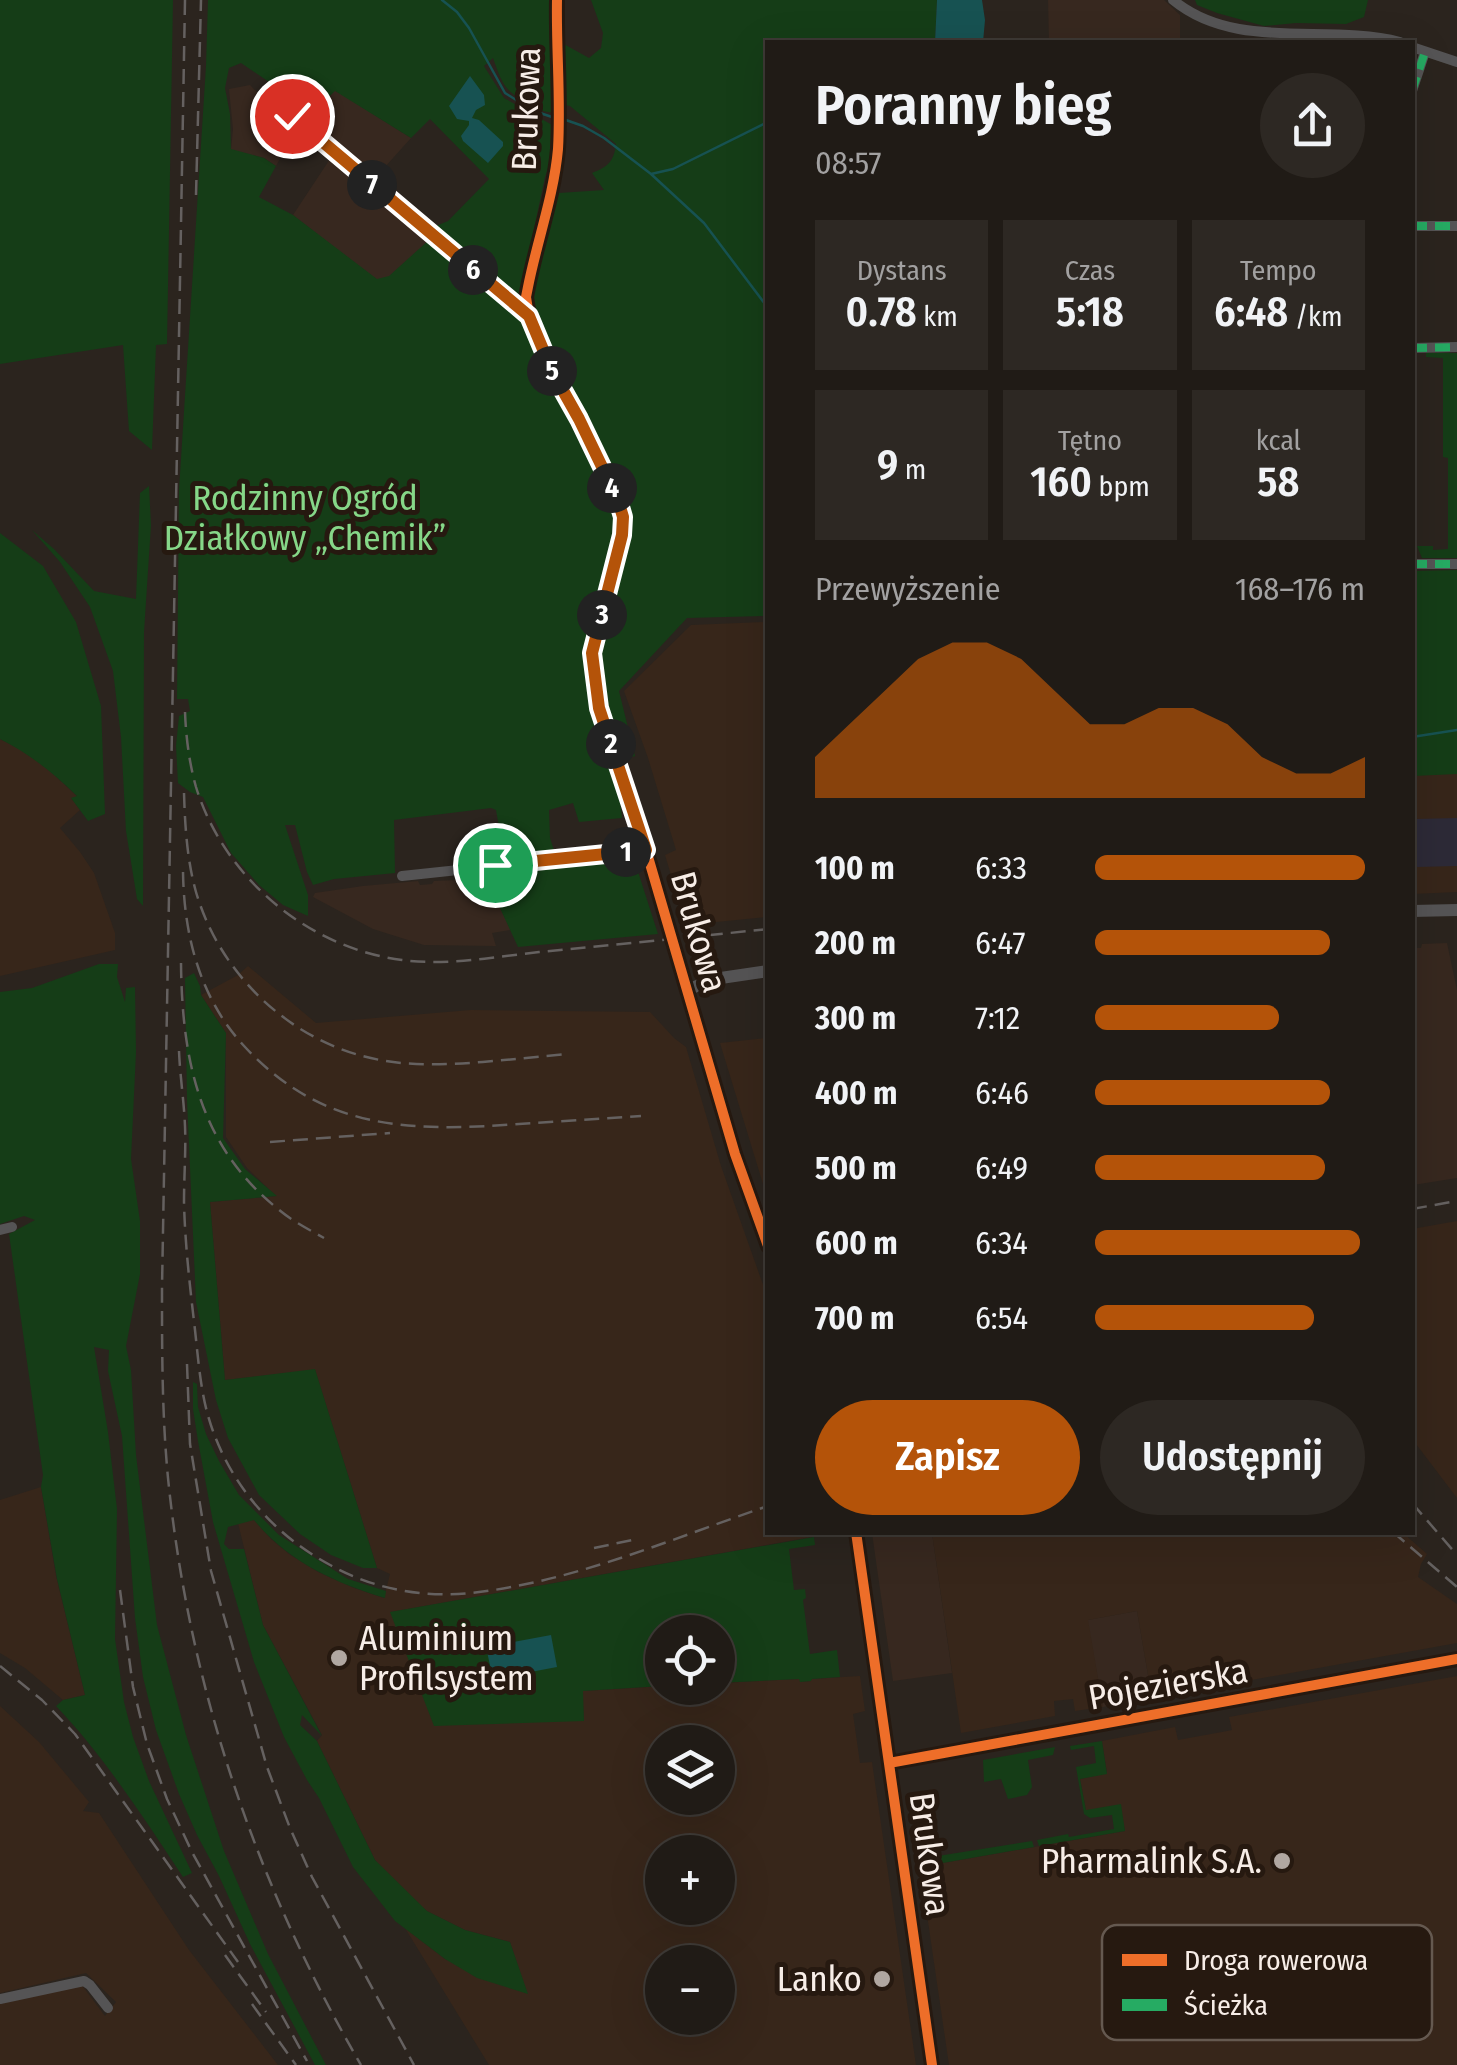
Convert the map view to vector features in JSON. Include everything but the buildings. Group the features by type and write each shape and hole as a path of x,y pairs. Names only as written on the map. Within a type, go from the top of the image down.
{"street":[{"name":"Brukowa","path":"557,0 560,110 556,170 528,286 529,316 623,517 622,535 592,653 599,708 765,1237"},
{"path":"1174,0 1194,16 1218,26 1390,40"},
{"path":"1415,48 1457,62"},
{"path":"1415,82 1425,52"},
{"name":"Brukowa","path":"282,94 292,116 529,316"},
{"path":"1415,226 1457,226"},
{"path":"1415,348 1457,347"},
{"path":"1415,564 1457,564"},
{"path":"402,876 646,850"},
{"path":"1415,912 1457,910"},
{"path":"687,990 714,978 765,972"},
{"name":"Brukowa","path":"856,1535 932,2065"},
{"name":"Pojezierska","path":"889,1763 1457,1659"},
{"path":"0,1999 84,1981 108,2008"}],"shaded area":[{"path":"1048,0 1164,0 1180,15 1180,40 1049,40"},
{"path":"250,85 295,131 276,166 264,158 231,150 229,89"},
{"path":"335,90 411,138 375,178 305,122"},
{"path":"332,156 430,239 384,289 293,215"},
{"path":"765,622 765,917 686,925 665,855 676,850 624,691 691,625"},
{"path":"0,739 48,769 78,797 72,799 80,810 60,828 94,873 115,933 115,950 0,976"},
{"path":"1457,769 1457,892 1415,894 1415,772"},
{"path":"1457,818 1457,866 1417,867 1415,819"},
{"path":"508,878 516,929 492,933 496,946 424,945 373,929 313,897 315,893 363,886"},
{"path":"1447,943 1457,990 1457,1178 1415,1185 1415,948"},
{"path":"248,966 316,1023 471,1010 650,1012 686,1047 721,1166 765,1290 765,1535 823,1535 391,1612 584,1721 582,1691 645,1687 645,1705 735,1705 735,1682 800,1679 801,1682 860,1676 865,1711 853,1714 860,1763 872,1762 916,2065 489,2065 405,1928 445,1959 527,1993 510,1942 465,1930 427,1911 402,1891 375,1860 317,1741 322,1735 263,1625 238,1523 254,1520 289,1554 318,1572 384,1598 390,1574 377,1568 315,1370 225,1380 210,1202 276,1196 247,1168 226,1137 226,1033 201,995"},
{"path":"765,1038 765,1190 720,1043"},
{"path":"1457,1221 1457,1498 1415,1443 1415,1228"},
{"path":"41,1487 56,1576 85,1695 63,1700 0,1653 0,1500"},
{"path":"872,1535 932,1535 952,1673 893,1681"},
{"path":"932,1535 1405,1535 1427,1554 1418,1577 1457,1604 1457,1643 1152,1698 1137,1611 1088,1620 1103,1707 1075,1711 1073,1699 1054,1701 1055,1716 961,1733"},
{"path":"1137,1611 1152,1698 1103,1707 1087,1620"},
{"path":"1457,1676 1457,2065 949,2065 920,1867 1125,1831 1120,1805 1086,1811 1080,1779 1107,1773 1102,1741 1175,1727 1178,1740 1222,1732 1232,1730 1229,1717"},
{"path":"0,1706 39,1742 89,1802 83,1811 99,1813 189,1950 278,2065 0,2065 0,2004 81,1984 105,2016 116,2002 86,1973 0,1993"}],"green space":[{"path":"0,0 173,0 167,344 156,345 152,450 129,431 123,345 0,364"},
{"name":"Rodzinny Ogród Działkowy „Chemik”","path":"208,0 552,0 553,38 589,58 601,48 603,33 591,0 937,0 935,40 765,40 765,616 687,618 619,691 635,756 616,762 622,818 579,822 573,803 549,810 550,838 558,863 633,856 658,934 518,947 487,880 491,870 500,868 504,856 496,810 491,808 394,820 395,873 313,885 295,825 285,825 308,895 308,916 283,905 259,885 231,853 203,797 178,783 179,716 190,711 188,699 177,699 179,490","holes":["493,58 506,86 547,112 554,112 557,103 570,106 616,144 609,163 592,173 604,190 559,193 531,292 535,314 524,317 430,239 389,276 377,279 293,215 259,197 276,166 264,158 231,149 225,88 229,68 241,63 313,112 335,91 411,138 430,119 489,179 448,221 431,228 508,294 520,295 551,158 554,126 504,98 484,66"]},
{"path":"1195,0 1368,0 1364,17 1346,24 1264,26 1217,13 1197,5"},
{"path":"1426,353 1457,353 1457,558 1422,558 1417,546 1448,549 1443,358 1426,357"},
{"path":"149,486 143,906 137,899 126,831 113,671 90,607 60,562 32,530 94,591 136,599 140,493"},
{"path":"0,533 43,566 76,622 101,706 105,814 88,821 71,798 77,796 50,772 0,739"},
{"path":"1457,570 1457,774 1415,776 1415,571"},
{"path":"99,964 118,964 117,977 125,1002 126,988 135,987 131,1159 140,1221 140,1274 126,1346 157,1625 186,1735 224,1851 268,1954 326,2065 315,2065 250,1944 197,1835 156,1730 143,1677 135,1618 122,1436 108,1371 109,1350 94,1347 117,1509 115,1639 124,1702 149,1781 192,1873 183,1877 107,1767 56,1706 63,1700 85,1695 57,1579 41,1487 43,1475 9,1234 35,1220 24,1216 0,1224 0,992 32,988"},
{"path":"194,973 201,995 226,1033 223,1138 245,1169 277,1196 210,1202 225,1380 315,1369 377,1568 363,1568 331,1555 300,1534 259,1495 228,1438 216,1400 196,1302 185,978"},
{"path":"193,1382 197,1384 198,1407 206,1434 239,1495 279,1535 348,1579 386,1591 385,1598 313,1569 281,1547 254,1520 228,1527 224,1544 229,1549 244,1549 263,1625 322,1736 302,1715 300,1725 317,1741 375,1860 427,1911 465,1930 510,1942 528,1994 477,1978 445,1959 395,1921 353,1867 284,1737 254,1662 213,1522 193,1409"},
{"path":"814,1537 815,1545 789,1549 794,1590 805,1589 810,1654 837,1650 840,1677 800,1682 799,1679 735,1682 735,1615 645,1615 645,1687 583,1691 584,1721 434,1726 390,1612"},
{"path":"1102,1741 1107,1774 1080,1779 1086,1810 1121,1804 1125,1831 1039,1846 1037,1840 1114,1829 1112,1815 1090,1818 1084,1814 1076,1767 1096,1763 1094,1746 1071,1750 1070,1746"},
{"path":"1055,1747 1053,1755 1028,1760 1032,1787 1027,1795 1008,1799 1001,1779 984,1782 983,1760"},
{"path":"1032,1841 1034,1847 920,1867 919,1859"}],"water":[{"path":"937,0 982,0 983,40 935,40"},
{"path":"470,76 484,95 485,105 472,118 503,142 488,163 463,141 461,136 469,121 457,119 449,106"},
{"path":"551,1635 557,1667 493,1679 486,1647"}],"waterway":[{"path":"442,0 469,28 505,93 534,111 555,118"},
{"path":"563,119 604,138 651,174 704,223 765,304"},
{"path":"651,174 673,169 765,123"},
{"path":"1415,737 1457,730"}],"railway":[{"path":"185,0 162,1288 168,1478 192,1632 233,1782 290,1926 361,2065"},
{"path":"196,195 201,0"},
{"path":"185,712 196,787 227,851 274,903 334,941 367,953 436,962 765,929"},
{"path":"184,793 190,868 208,923 243,980 293,1024 322,1041 386,1061 453,1064 569,1054"},
{"path":"183,872 191,943 216,1008 245,1047 275,1075 306,1096 371,1120 406,1125 480,1126 641,1116"},
{"path":"181,963 191,1066 213,1129 251,1184 283,1213 324,1238"},
{"path":"179,1051 187,1250 205,1402 215,1437 238,1482 289,1538 332,1566 365,1581 417,1593 471,1593 584,1569 765,1507"},
{"path":"270,1142 390,1133"},
{"path":"1415,1208 1457,1201"},
{"path":"187,1364 190,1444 211,1571 267,1767 312,1877 414,2065"},
{"path":"1415,1506 1457,1555"},
{"path":"1396,1535 1457,1587"},
{"path":"594,1548 637,1539"},
{"path":"120,1590 133,1687 147,1744 167,1799 307,2061"},
{"path":"0,1666 42,1700 75,1734 238,1962"},
{"path":"225,1955 266,2012"},
{"path":"252,2004 296,2065"}],"marked path":[{"path":"1415,82 1425,52"},
{"path":"1415,226 1457,226"},
{"path":"1415,348 1457,347"},
{"path":"1415,564 1457,564"}],"cycle path":[{"path":"557,0 558,149 526,297 529,316 621,510 622,535 593,653 599,708 646,850 735,1154 765,1238"},
{"path":"856,1535 932,2065"},
{"path":"889,1763 1457,1659"}],"place":[{"name":"Aluminium Profilsystem","path":"339,1658"},
{"name":"Pharmalink S.A.","path":"1282,1861"},
{"name":"Lanko","path":"882,1979"}],"route":[{"path":"292,116 529,316 621,510 622,535 592,653 599,708 646,850 495,865"}]}
